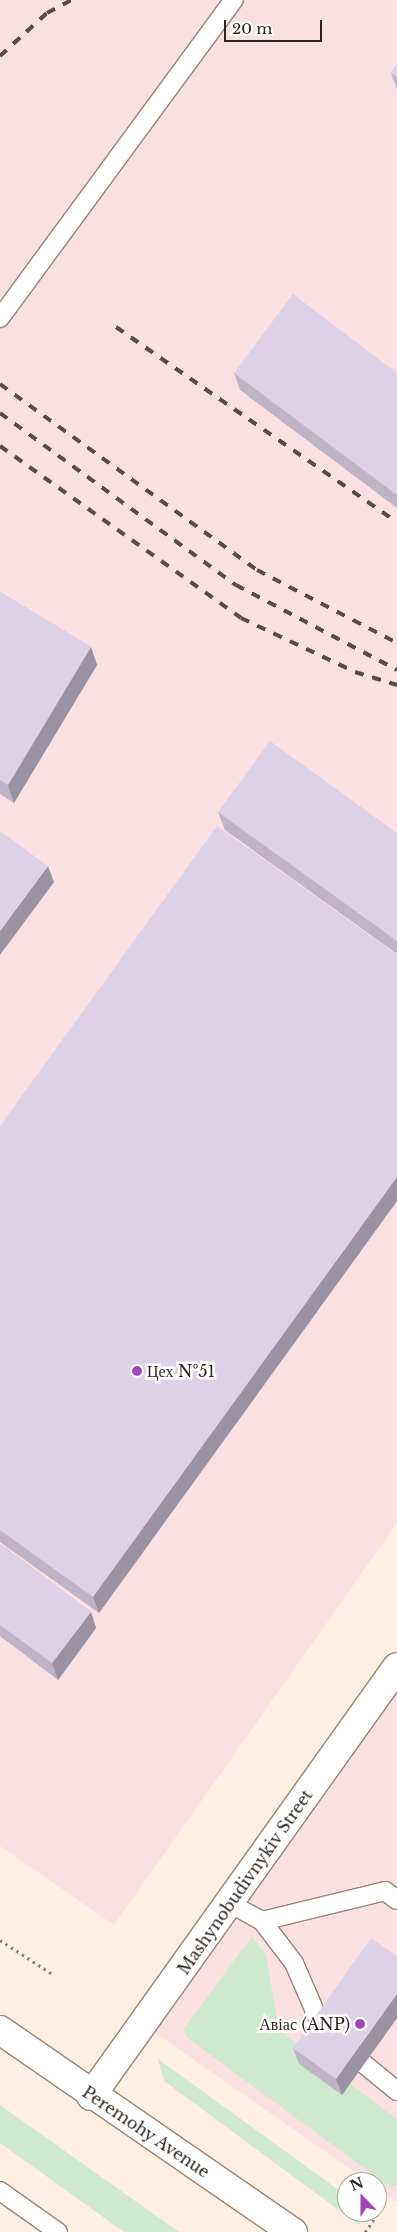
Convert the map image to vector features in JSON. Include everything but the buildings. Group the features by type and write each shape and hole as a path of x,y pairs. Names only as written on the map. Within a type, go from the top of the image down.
{"street":[{"name":"Mashynobudivnykiv Street","path":"91,2096 231,1904 397,1667"},
{"name":"Peremohy Avenue","path":"0,2030 91,2096 293,2232"}],"lane":[{"path":"0,318 234,0"},
{"path":"262,1921 385,1891 397,1900"},
{"path":"231,1904 262,1921 294,1963 323,2030"},
{"path":"364,2064 397,2091"},
{"path":"0,2191 58,2232"}],"path":[{"path":"0,1940 54,1975"}],"shaded area":[{"path":"0,0 397,0 397,1523 114,1925 0,1846"},
{"path":"397,1674 397,2202 387,2195 387,2172 355,2172 144,2025"}],"green space":[{"path":"252,1936 266,1955 279,2030 397,2119 397,2185 391,2188 387,2185 387,2172 369,2172 186,2037 184,2028"},
{"path":"158,2059 337,2189 337,2209 164,2081"},
{"path":"0,2105 179,2232 124,2232 0,2143"}],"railway":[{"path":"0,56 47,13 71,0"},
{"path":"116,327 397,522"},
{"path":"0,384 257,570 397,643"},
{"path":"0,413 236,585 397,670"},
{"path":"0,446 241,618 355,672 397,685"}],"place":[{"name":"Цех №51","path":"137,1371"},
{"name":"Авіас (ANP)","path":"360,2024"}]}
